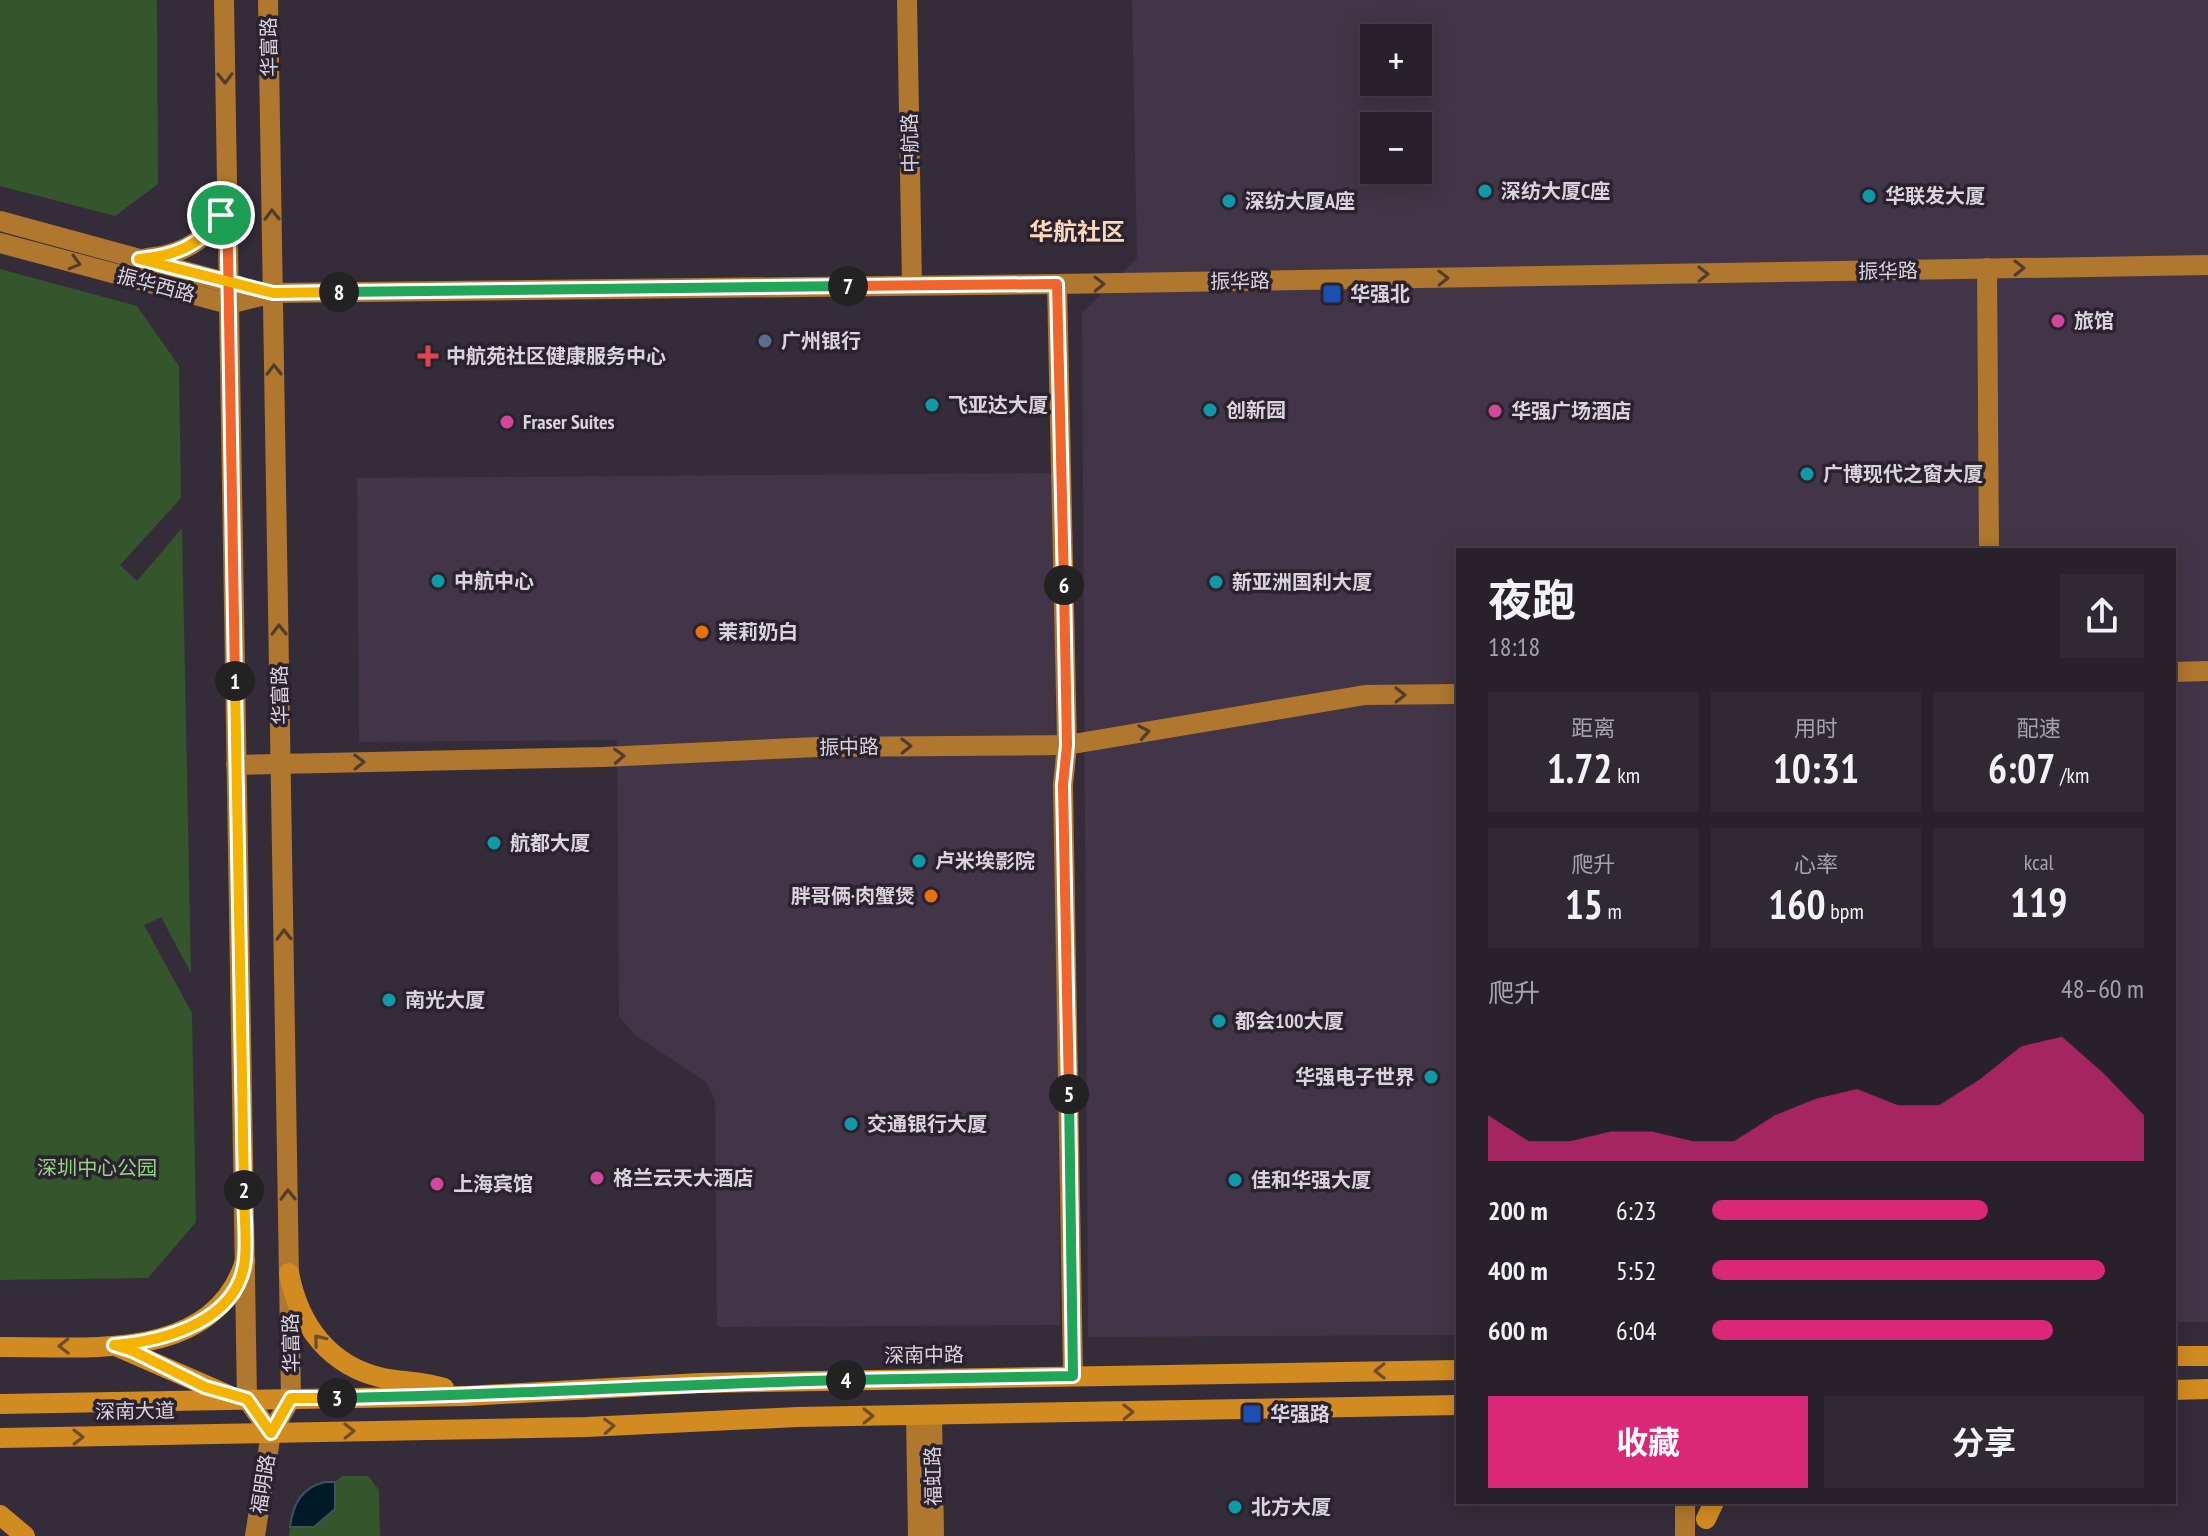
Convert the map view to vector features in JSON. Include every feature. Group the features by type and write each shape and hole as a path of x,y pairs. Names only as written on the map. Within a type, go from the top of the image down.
{"main road":[{"path":"224,0 247,1399 271,1433 586,1427 797,1417 1456,1405"},
{"name":"华富路","path":"268,0 291,1398 271,1433"},
{"name":"中航路","path":"907,0 912,285"},
{"path":"139,259 163,257 199,241 221,215 227,194"},
{"name":"振华西路","path":"0,221 139,259 228,293"},
{"name":"振华西路","path":"0,243 228,293 273,293"},
{"name":"振华路","path":"273,293 2208,265"},
{"path":"1987,268 1989,548"},
{"path":"1057,284 1067,745 1063,785 1073,1376"},
{"path":"2176,672 2208,671"},
{"name":"振中路","path":"236,765 603,757 818,747 1067,745 1365,695 1456,694"},
{"path":"0,1347 114,1345 154,1340 193,1327 223,1304 245,1261"},
{"path":"289,1273 294,1296 310,1328 320,1343 339,1359 374,1375 433,1384 467,1396"},
{"path":"114,1345 133,1351 205,1387 247,1399"},
{"path":"2176,1356 2208,1356"},
{"name":"深南中路","path":"247,1399 467,1396 700,1383 1456,1370"},
{"path":"2176,1390 2208,1389"},
{"name":"深南大道","path":"0,1404 247,1399"},
{"name":"福虹路","path":"918,1536 924,1416"},
{"name":"福虹路","path":"924,1416 934,1536"},
{"name":"深南大道","path":"0,1438 271,1433"},
{"name":"福明路","path":"255,1536 271,1433"},
{"path":"1685,1504 1685,1536"},
{"path":"0,1515 25,1536"}],"shaded area":[{"path":"1132,0 2208,0 2208,1322 2176,1322 2176,548 1456,548 1456,1335 1088,1337 1082,313 1137,258"},
{"path":"1054,473 1060,1325 717,1327 715,1100 706,1082 635,1035 619,1016 617,740 359,742 357,478"}],"green space":[{"path":"0,0 157,0 158,184 115,216 0,186"},
{"name":"深圳中心公园","path":"0,269 137,306 179,366 181,498 120,565 137,581 182,528 191,973 161,917 144,925 192,1013 196,1222 148,1278 0,1280"},
{"path":"342,1476 368,1476 379,1490 380,1536 289,1536 290,1527 314,1527 335,1509 335,1482"}],"water":[{"path":"335,1482 335,1509 314,1527 290,1527 300,1498 310,1488"}],"place":[{"name":"深纺大厦C座","path":"1485,191"},
{"name":"华联发大厦","path":"1869,196"},
{"name":"深纺大厦A座","path":"1229,201"},
{"name":"华强北","path":"1332,294"},
{"name":"旅馆","path":"2058,321"},
{"name":"广州银行","path":"765,341"},
{"name":"中航苑社区健康服务中心","path":"428,356"},
{"name":"飞亚达大厦","path":"932,405"},
{"name":"创新园","path":"1210,410"},
{"name":"华强广场酒店","path":"1495,411"},
{"name":"Fraser Suites","path":"507,422"},
{"name":"广博现代之窗大厦","path":"1807,474"},
{"name":"中航中心","path":"438,581"},
{"name":"新亚洲国利大厦","path":"1216,582"},
{"name":"茉莉奶白","path":"702,632"},
{"name":"航都大厦","path":"494,843"},
{"name":"卢米埃影院","path":"919,861"},
{"name":"胖哥俩·肉蟹煲","path":"931,896"},
{"name":"南光大厦","path":"389,1000"},
{"name":"都会100大厦","path":"1219,1021"},
{"name":"华强电子世界","path":"1431,1077"},
{"name":"交通银行大厦","path":"851,1124"},
{"name":"格兰云天大酒店","path":"597,1178"},
{"name":"佳和华强大厦","path":"1235,1180"},
{"name":"上海宾馆","path":"437,1184"},
{"name":"华强路","path":"1252,1414"},
{"name":"北方大厦","path":"1235,1507"}],"district":[{"name":"华航社区","path":"1077,232"}],"route":[{"path":"221,215 211,230 183,250 163,257 139,259 228,283 273,293 1057,284 1063,463 1067,745 1063,785 1073,1376 700,1383 467,1396 291,1398 271,1433 247,1399 205,1387 133,1351 114,1345 154,1340 193,1327 223,1304 233,1290 245,1261 228,366 229,304 228,283 227,194 221,215"}]}
